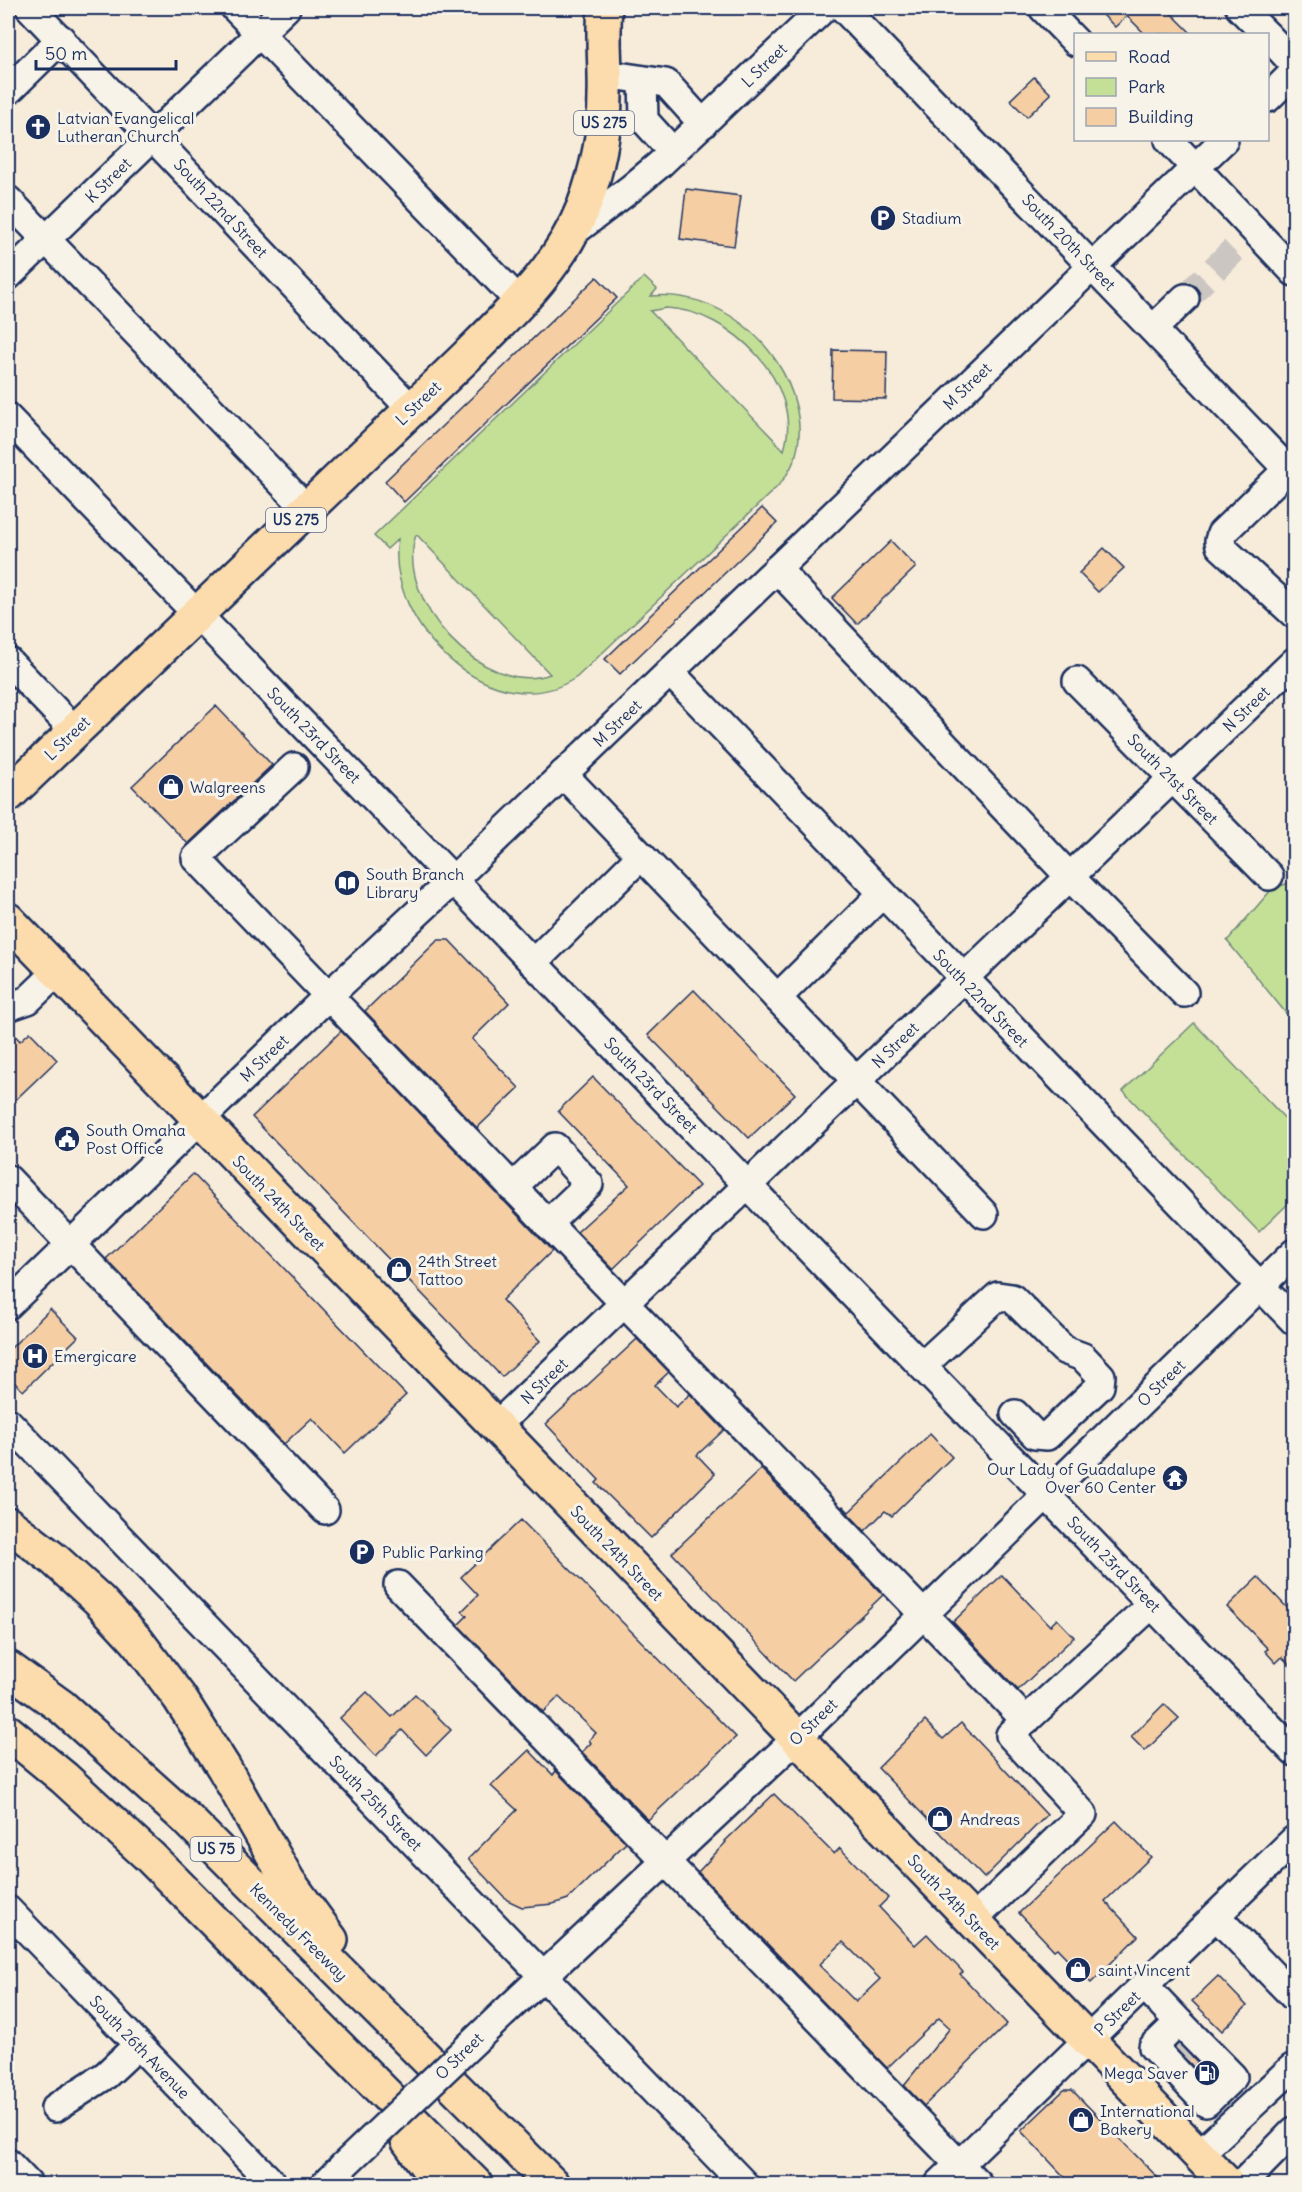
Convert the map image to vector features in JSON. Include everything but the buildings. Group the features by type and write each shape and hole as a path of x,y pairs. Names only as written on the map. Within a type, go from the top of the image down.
{"main road":[{"name":"US 275","path":"571,234 584,206 604,126 605,8"},
{"name":"L Street","path":"8,795 521,303 558,257 571,234"},
{"name":"South 24th Street","path":"9,925 57,972 1227,2184"},
{"path":"8,1524 55,1560 99,1600 137,1641 179,1697 224,1768 288,1881 329,1939 412,2045"},
{"name":"Kennedy Freeway","path":"8,1668 62,1707 188,1820 552,2184"},
{"path":"8,1732 64,1778 150,1857 475,2184"},
{"path":"8,1744 64,1778"},
{"path":"322,2030 440,2184"}],"street":[{"name":"South 22nd Street","path":"30,8 412,410"},
{"path":"235,8 521,303"},
{"name":"K Street","path":"8,276 286,8"},
{"name":"L Street","path":"571,234 630,189 673,152 824,8"},
{"name":"South 20th Street","path":"843,8 1291,472"},
{"path":"1043,8 1074,40"},
{"path":"1240,8 1265,33"},
{"path":"1269,37 1294,64"},
{"path":"8,91 60,39"},
{"path":"1269,97 1294,72"},
{"path":"605,74 666,83 703,124"},
{"path":"643,80 645,120 673,152"},
{"path":"655,132 684,103"},
{"path":"1170,141 1196,167 1247,237 1294,272"},
{"name":"M Street","path":"8,1305 1223,141"},
{"path":"8,200 307,509"},
{"path":"1153,329 1185,298"},
{"name":"South 23rd Street","path":"8,418 1294,1752"},
{"path":"1291,472 1221,534 1219,541 1220,546 1237,563 1294,614"},
{"path":"777,569 1070,877 1184,993"},
{"path":"8,661 75,731"},
{"name":"N Street","path":"495,1427 1294,662"},
{"name":"South 22nd Street","path":"670,672 1294,1321"},
{"name":"South 21st Street","path":"1077,681 1269,876"},
{"path":"294,767 196,858 1026,1720"},
{"path":"563,774 984,1214"},
{"path":"533,963 641,856"},
{"path":"777,998 882,894"},
{"path":"8,1007 28,1000 57,972"},
{"path":"512,1188 555,1147 589,1184 547,1224"},
{"path":"8,1179 325,1510"},
{"name":"O Street","path":"325,2184 796,1739 1294,1253"},
{"path":"922,1366 998,1296 1012,1298 1064,1350 1083,1357 1101,1376 1100,1386 1047,1436 1035,1435 1015,1414"},
{"path":"1091,1395 1120,1424"},
{"name":"South 25th Street","path":"8,1422 744,2184"},
{"path":"1056,1428 1085,1458"},
{"path":"399,1585 978,2184"},
{"path":"972,1921 1083,1814 1010,1736 1152,1604"},
{"name":"P Street","path":"939,2184 1294,1840"},
{"name":"South 26th Avenue","path":"8,1910 273,2184"},
{"path":"1216,1916 1294,1997"},
{"path":"1145,1986 1192,2058 1149,2103"},
{"path":"55,2108 106,2075 138,2045"},
{"path":"1198,2155 1292,2068 1294,2070"},
{"path":"1242,2184 1294,2131"},
{"path":"8,2163 28,2184"}],"green space":[{"path":"644,277 657,289 651,296 676,296 700,301 722,311 743,325 776,361 788,383 796,406 799,439 795,459 777,487 577,677 545,690 512,691 481,680 452,661 427,635 409,605 398,572 398,539 387,549 374,536","holes":["666,308 690,312 714,322 737,336 757,355 773,377 783,400 788,425 784,450 650,311","417,535 550,674 524,678 498,672 473,658 450,638 431,614 418,588 413,561"]},
{"path":"1294,881 1294,1023 1227,941 1272,889"},
{"path":"1194,1023 1294,1128 1294,1198 1259,1232 1123,1091"}],"tunnel":[{"path":"1185,298 1240,244"},
{"path":"1174,2056 1190,2041"},
{"path":"1197,2079 1212,2064"}],"place":[{"name":"Latvian Evangelical Lutheran Church","path":"38,127"},
{"name":"Stadium","path":"883,218"},
{"name":"Walgreens","path":"171,787"},
{"name":"South Branch Library","path":"347,883"},
{"name":"South Omaha Post Office","path":"67,1139"},
{"name":"24th Street Tattoo","path":"399,1270"},
{"name":"Emergicare","path":"35,1356"},
{"name":"Our Lady of Guadalupe Over 60 Center","path":"1175,1478"},
{"name":"Public Parking","path":"362,1552"},
{"name":"Andreas","path":"940,1819"},
{"name":"saint Vincent","path":"1078,1970"},
{"name":"Mega Saver","path":"1207,2073"},
{"name":"International Bakery","path":"1081,2120"}]}
